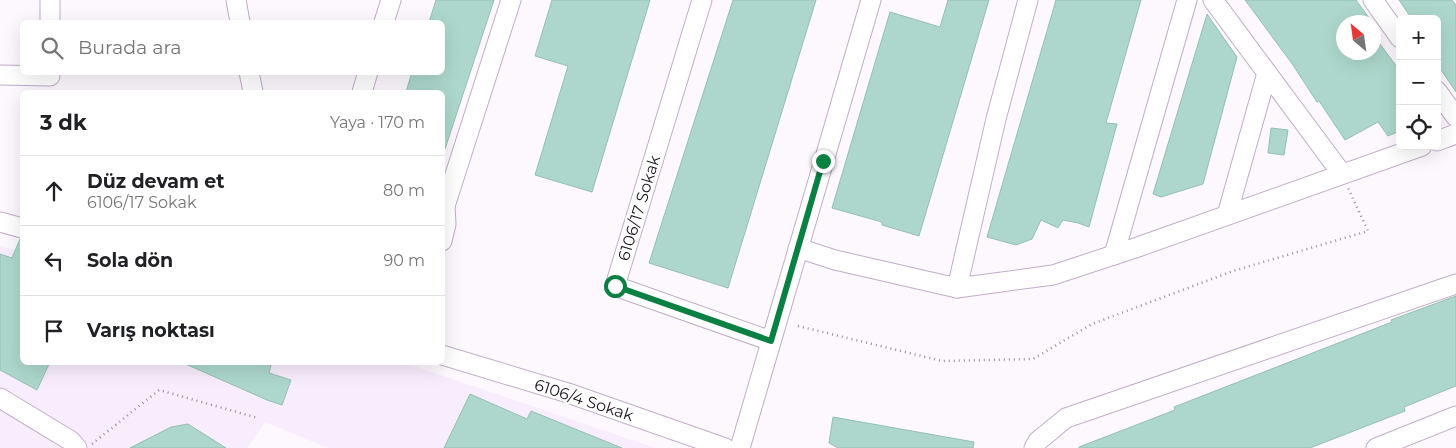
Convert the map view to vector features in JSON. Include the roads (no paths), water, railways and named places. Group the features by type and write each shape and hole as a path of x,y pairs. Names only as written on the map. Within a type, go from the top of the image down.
{"street":[{"path":"50,0 50,20"},
{"path":"236,0 240,20"},
{"path":"385,20 391,0"},
{"path":"445,202 511,0"},
{"name":"6106/17 Sokak","path":"702,0 615,286 771,341"},
{"path":"740,448 871,0"},
{"path":"957,288 996,119 1028,0"},
{"path":"1114,255 1187,0"},
{"path":"1214,0 1342,174"},
{"path":"1373,0 1396,32"},
{"path":"1227,215 1267,73"},
{"path":"0,74 20,75"},
{"path":"25,75 50,75"},
{"path":"250,75 253,90"},
{"path":"363,90 367,75"},
{"path":"1441,96 1456,117"},
{"path":"1441,140 1456,134"},
{"path":"798,248 835,260 957,288 1053,275 1411,150"},
{"path":"445,214 445,228"},
{"path":"0,222 20,227"},
{"path":"1034,448 1038,442 1066,418 1456,284"},
{"name":"6106/4 Sokak","path":"445,356 568,393 725,448"},
{"path":"0,398 75,446"},
{"path":"1376,448 1456,416"}]}
